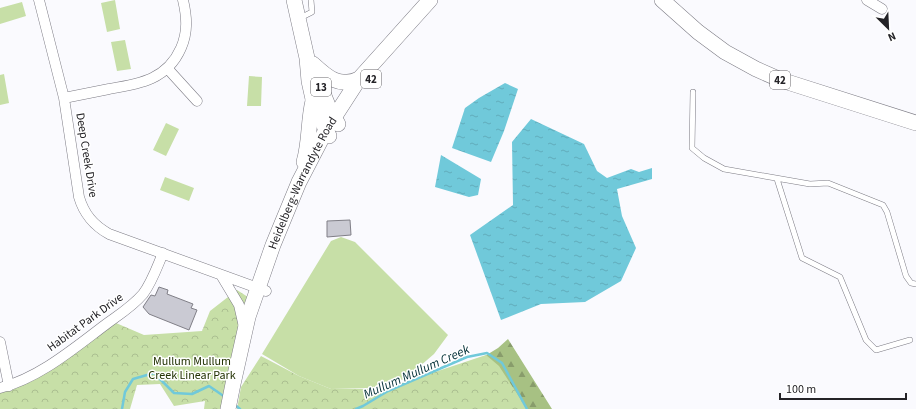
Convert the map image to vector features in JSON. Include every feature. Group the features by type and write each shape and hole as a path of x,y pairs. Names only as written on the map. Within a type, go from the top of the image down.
{"main road":[{"name":"13","path":"294,0 307,58 313,99 333,129"},
{"name":"Heidelberg-Warrandyte Road","path":"239,354 252,331 273,245 299,182 333,129 403,32 430,0"},
{"name":"42","path":"662,0 725,52 756,69 781,80 916,123"},
{"name":"Heidelberg-Warrandyte Road","path":"228,409 232,384 248,317 262,289 333,129 359,79 387,47 403,32"},
{"name":"13","path":"307,58 318,78 333,129"},
{"path":"307,58 327,77 351,83 359,79"},
{"path":"299,182 307,151 310,112 313,99"}],"street":[{"name":"Deep Creek Drive","path":"39,0 64,98 77,186 84,211 95,225 109,234 262,289"},
{"path":"64,98 140,83 154,78 167,68 176,57 185,36 186,21 183,0"},
{"path":"867,0 882,9"},
{"path":"167,68 197,101"},
{"name":"Habitat Park Drive","path":"4,387 26,380 84,341 131,305 143,294 151,281 163,253"},
{"path":"222,275 239,305 245,333"},
{"path":"0,342 4,387"}],"lane":[{"path":"298,19 312,12 311,0"},
{"path":"693,92 692,148 704,158 724,170 810,184 828,183 883,205 887,212 906,276 911,283 916,284"},
{"path":"777,179 802,258 840,277 866,340 876,350 910,340"}],"green space":[{"path":"115,0 120,29 107,32 101,3"},
{"path":"22,2 26,16 0,24 0,8"},
{"path":"125,40 131,69 117,71 111,42"},
{"path":"4,74 9,103 0,105 0,75"},
{"path":"249,76 262,77 261,106 247,106"},
{"path":"166,123 179,129 166,156 153,150"},
{"path":"165,177 194,188 189,201 160,190"},
{"path":"341,237 355,242 448,335 434,354 405,379 374,388 331,389 299,376 262,354 331,241"},
{"name":"Mullum Mullum Creek Linear Park","path":"237,290 251,299 228,409 204,409 205,401 174,406 160,384 137,385 130,409 0,409 0,393 14,389 34,380 116,323 144,335 202,331 210,311"},
{"path":"508,339 552,409 398,409 498,348"},
{"name":"Mullum Mullum Creek Linear Park","path":"486,355 499,366 527,409 237,409 241,387 261,356 299,376 331,389 379,389 387,388"}],"water":[{"path":"505,83 518,89 504,131 491,162 452,148 465,108"},
{"path":"531,119 584,144 597,171 607,178 631,169 639,172 652,168 652,179 617,189 622,216 636,248 621,281 585,302 541,304 501,320 470,235 513,205 512,142"},
{"path":"441,155 481,179 478,195 469,197 435,187"}],"building":[{"path":"350,220 351,235 327,237 327,221"},
{"path":"159,287 168,290 167,294 193,304 191,308 197,310 189,330 149,314 143,307 151,295 155,296"}],"waterway":[{"name":"Mullum Mullum Creek","path":"356,409 388,391 467,357 487,353 502,363 527,409"},
{"name":"Mullum Mullum Creek","path":"122,409 125,392 133,379 154,373 174,393 192,394 209,386 225,397"},
{"name":"Mullum Mullum Creek","path":"234,404 240,409"}]}
